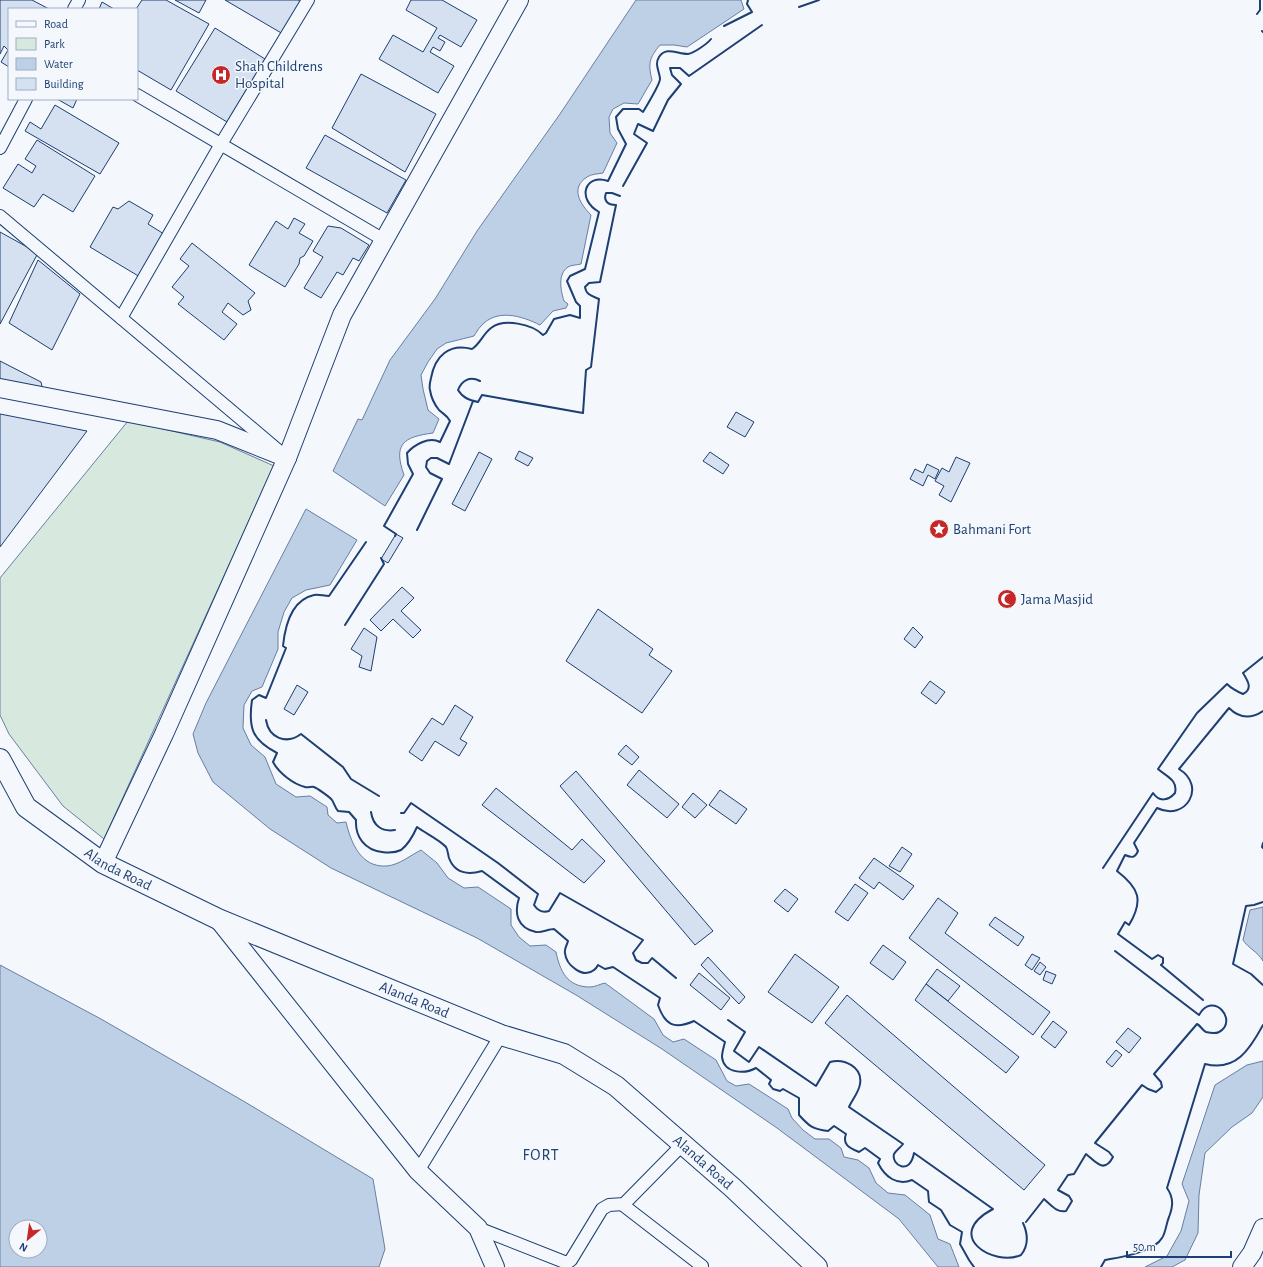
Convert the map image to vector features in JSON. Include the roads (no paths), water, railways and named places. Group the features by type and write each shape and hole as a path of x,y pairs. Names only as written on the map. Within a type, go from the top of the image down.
{"main road":[{"name":"Alanda Road","path":"0,759 26,807 103,863 218,919 501,1035 564,1054 616,1086 733,1188 817,1267"}],"street":[{"path":"120,318 221,144 308,0"},
{"path":"103,863 164,734 287,458 342,315 519,0"},
{"path":"138,96 384,240"},
{"path":"0,148 25,100"},
{"path":"0,218 287,458"},
{"path":"0,388 217,430 287,458"},
{"path":"218,919 418,1171 478,1228 567,1263 571,1260 602,1210 609,1205 623,1205 702,1266"},
{"path":"418,1171 501,1035"},
{"path":"623,1205 683,1144"},
{"path":"478,1228 495,1267"},
{"path":"1242,1267 1252,1253 1263,1228"}],"water":[{"path":"636,0 741,0 744,9 687,47 660,45 650,61 652,80 638,104 624,103 613,109 609,117 610,133 617,143 603,173 589,176 582,181 579,186 578,196 580,201 591,215 581,264 568,267 562,274 561,288 564,301 568,304 566,308 553,311 540,325 510,315 494,317 487,320 474,336 446,343 437,349 421,375 428,410 439,419 433,433 414,437 403,444 400,449 400,456 404,475 385,506 333,471 358,419 362,420 390,360 435,299 477,231 560,114"},
{"path":"306,509 357,540 330,585 306,590 292,598 284,612 278,632 278,649 262,687 252,691 244,705 243,728 251,745 265,757 276,784 296,797 310,796 327,807 328,815 337,823 346,822 354,846 370,863 378,866 391,865 400,862 421,850 437,863 448,878 464,888 478,887 511,909 511,925 519,937 530,946 546,945 556,952 562,971 570,981 582,986 590,987 605,983 654,1019 663,1035 673,1042 684,1039 716,1060 727,1081 736,1086 749,1084 788,1109 792,1118 803,1130 815,1139 829,1139 841,1148 844,1157 858,1160 869,1168 876,1183 888,1193 905,1195 930,1215 938,1239 950,1244 959,1267 938,1267 899,1219 777,1128 662,1049 576,995 477,938 331,868 270,829 213,782 198,753 193,734 206,703"},
{"path":"1263,907 1263,961 1243,940 1250,910"},
{"path":"0,965 101,1019 245,1102 373,1179 385,1249 379,1267 0,1267"},
{"path":"1263,1061 1263,1097 1252,1113 1232,1127 1205,1153 1199,1195 1198,1233 1185,1260 1172,1267 1145,1267 1167,1256 1181,1231 1189,1201 1182,1184 1215,1085 1247,1065"}],"place":[{"name":"Shah Childrens Hospital","path":"221,75"},
{"name":"Bahmani Fort","path":"939,529"},
{"name":"Jama Masjid","path":"1007,599"}],"district":[{"name":"FORT","path":"541,1154"}]}
